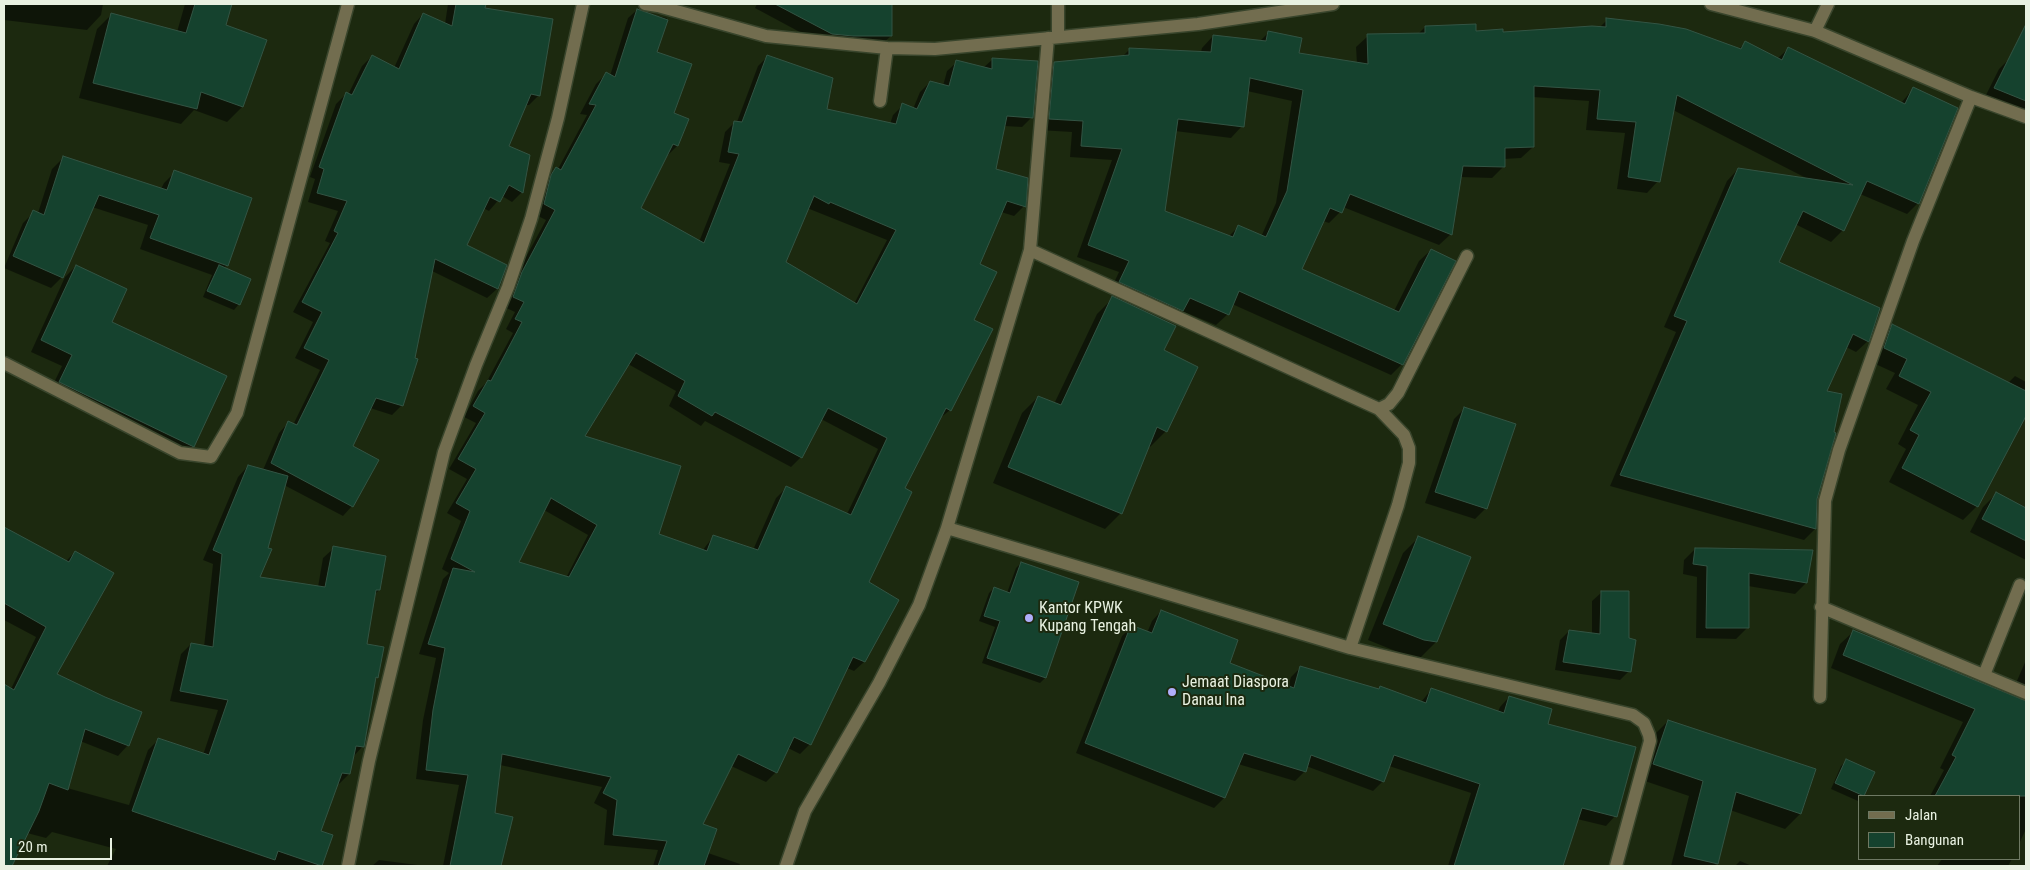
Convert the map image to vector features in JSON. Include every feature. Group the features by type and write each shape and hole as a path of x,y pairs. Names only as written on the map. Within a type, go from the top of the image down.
{"street":[{"path":"4,363 180,453 211,457 237,413 348,4"},
{"path":"348,866 368,761 444,452 476,365 508,287 531,219 558,118 583,4"},
{"path":"645,4 766,36 887,48 935,49 1198,24 1333,4"},
{"path":"786,866 806,811 879,683 918,605 947,528 1030,250 1058,4"},
{"path":"1711,4 1815,31 1971,97 2026,117"},
{"path":"1815,31 1828,4"},
{"path":"880,101 887,48"},
{"path":"1820,697 1825,500 1839,450 1913,241 1971,97"},
{"path":"1030,250 1379,409 1404,435 1409,448 1408,463 1398,505 1350,648"},
{"path":"1379,409 1389,404 1398,393 1467,256"},
{"path":"947,528 1350,648 1633,716 1644,723 1650,742 1616,866"},
{"path":"1984,675 2020,585"},
{"path":"1821,608 2026,693"}],"building":[{"path":"195,4 232,4 226,25 267,40 243,107 201,92 197,109 93,83 111,13 186,33"},
{"path":"456,4 486,4 485,8 553,19 540,96 531,94 509,146 530,155 523,193 509,185 500,202 490,197 467,245 507,265 498,289 435,259 415,358 418,359 403,406 376,398 353,446 379,460 353,507 271,463 288,421 297,425 329,360 304,348 322,312 302,302 338,233 334,231 347,201 317,193 324,169 319,167 346,92 352,95 372,55 399,69 423,13 452,26"},
{"path":"775,4 892,4 892,36 832,34"},
{"path":"637,9 668,20 657,52 692,64 674,113 689,119 678,146 673,144 641,208 704,243 739,154 728,152 734,121 742,122 767,55 833,78 827,109 896,124 902,103 917,109 930,81 949,86 956,60 992,69 992,58 1038,61 1033,118 1007,116 996,169 1028,178 1026,207 1007,201 980,264 997,272 974,320 993,329 951,411 946,408 905,488 912,492 869,582 899,600 865,662 853,657 811,745 794,737 777,773 738,754 703,824 717,829 704,866 658,866 667,841 613,835 617,800 603,793 611,777 502,754 495,813 513,817 501,866 450,866 468,775 426,770 433,710 445,648 428,644 453,568 475,572 451,559 470,511 456,503 476,469 458,459 485,413 473,406 488,380 491,381 522,322 515,319 524,302 513,297 522,272 555,210 544,204 551,175 556,167 561,170 596,105 589,104 606,72 615,77","holes":["814,196 829,204 830,202 896,230 857,304 786,262","636,353 685,381 678,396 712,416 715,412 802,458 828,408 887,438 851,515 786,486 758,550 713,535 707,551 659,534 681,466 585,436","551,498 597,525 569,577 519,562"]},
{"path":"1606,18 1686,29 1741,49 1745,41 1782,60 1788,47 1905,104 1913,87 1958,108 1919,204 1867,181 1844,231 1803,211 1779,262 1880,308 1869,342 1853,334 1827,391 1842,394 1834,432 1836,433 1817,499 1816,529 1620,475 1687,321 1674,316 1738,168 1853,185 1677,95 1660,182 1628,177 1636,122 1597,119 1600,90 1534,86 1534,147 1505,148 1505,167 1463,166 1452,235 1350,194 1342,213 1330,208 1302,269 1399,312 1431,249 1456,261 1403,365 1239,291 1229,315 1190,298 1183,311 1119,282 1129,261 1088,245 1122,149 1081,146 1083,121 1049,119 1054,62 1129,55 1129,48 1211,52 1213,35 1266,41 1268,31 1302,38 1299,53 1368,64 1367,34 1425,33 1425,26 1476,24 1476,31 1503,29 1503,32 1592,26 1606,27","holes":["1250,78 1303,90 1287,191 1266,237 1238,225 1233,237 1165,211 1178,119 1244,127"]},
{"path":"2026,24 2026,101 1994,88"},
{"path":"63,156 167,190 174,170 252,198 228,266 150,238 159,215 99,195 63,278 13,256 33,210 44,215"},
{"path":"76,265 127,289 112,322 227,376 194,447 59,382 72,355 41,340"},
{"path":"219,265 251,279 240,305 207,291"},
{"path":"1112,296 1176,326 1164,350 1198,367 1167,432 1157,427 1122,514 1008,467 1038,396 1061,405"},
{"path":"1892,324 2026,391 2026,416 1978,507 1902,468 1919,435 1910,430 1931,392 1899,376 1907,359 1884,348"},
{"path":"1464,407 1516,424 1487,509 1435,492"},
{"path":"248,465 288,476 268,548 272,549 260,577 325,587 333,546 386,556 380,590 376,590 367,644 384,647 378,678 376,677 364,747 356,746 350,774 342,773 321,831 333,835 322,866 278,851 275,860 132,811 158,738 209,755 228,700 180,691 191,643 213,647 222,554 213,550"},
{"path":"1996,492 2026,508 2026,541 1982,519"},
{"path":"4,527 69,562 75,551 114,573 57,674 142,712 129,746 85,729 68,790 49,783 39,811 12,866 4,866 4,684 14,690 46,627 4,603"},
{"path":"1418,536 1471,557 1437,642 1424,640 1383,624"},
{"path":"1695,548 1813,550 1807,583 1749,573 1749,628 1706,628 1707,566 1693,564"},
{"name":"Kantor KPWK Kupang Tengah","path":"1021,562 1079,582 1046,678 987,658 1000,621 984,616 994,587 1010,593"},
{"path":"1601,591 1629,591 1629,638 1636,640 1631,672 1563,662 1569,630 1600,634"},
{"path":"1161,610 1238,640 1230,663 1294,688 1300,666 1379,689 1380,686 1426,703 1431,688 1504,713 1509,696 1552,709 1548,724 1636,747 1617,817 1582,808 1563,866 1454,866 1480,784 1394,755 1384,782 1311,755 1306,772 1244,753 1225,798 1085,743 1131,625 1152,633"},
{"path":"1853,630 2026,701 2026,796 1936,795 1956,757 1952,755 1975,709 1843,655"},
{"path":"1668,720 1816,769 1801,814 1736,792 1718,864 1684,856 1703,781 1653,764"},
{"path":"1846,759 1875,772 1864,795 1835,783"}],"place":[{"name":"Kantor KPWK Kupang Tengah","path":"1029,618"},
{"name":"Jemaat Diaspora Danau Ina","path":"1172,692"}]}
